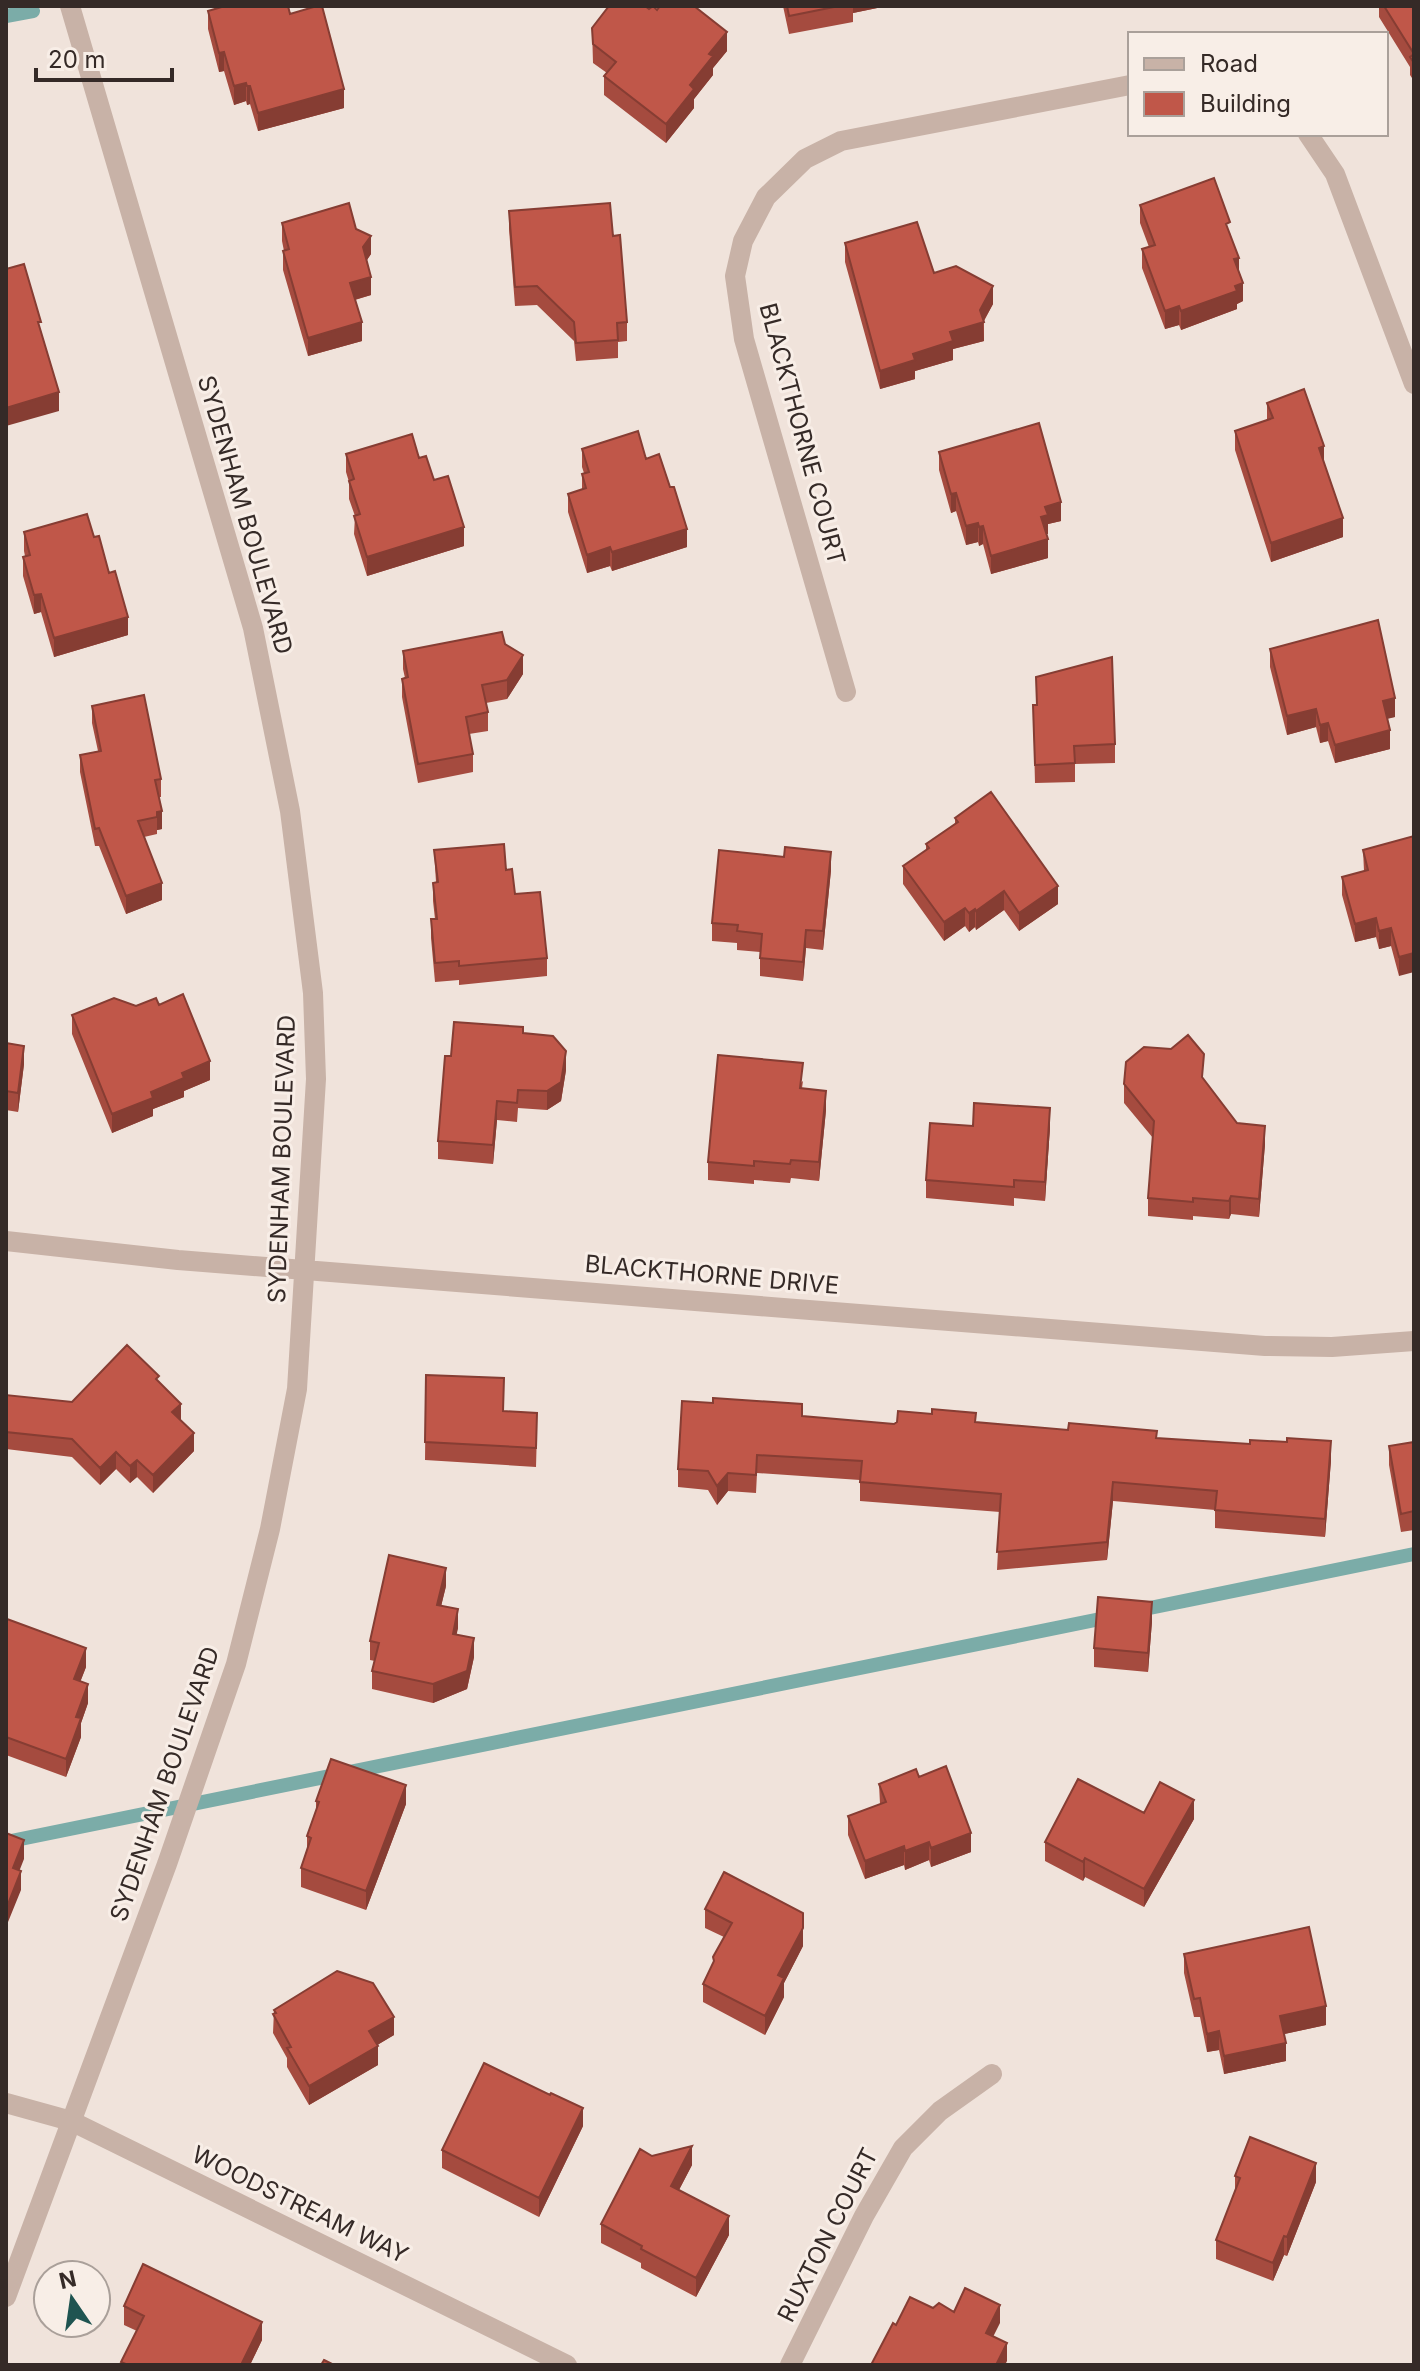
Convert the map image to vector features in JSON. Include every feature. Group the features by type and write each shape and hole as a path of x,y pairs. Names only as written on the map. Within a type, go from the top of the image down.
{"street":[{"name":"SYDENHAM BOULEVARD","path":"6,2297 167,1864 236,1664 270,1529 297,1389 306,1269 315,1050 313,993 290,811 253,628 70,6"},
{"name":"BLACKTHORNE COURT","path":"846,692 744,339 735,276 743,241 766,197 785,176 805,159 841,141 1128,85"},
{"path":"1309,136 1335,174 1414,384"},
{"name":"BLACKTHORNE DRIVE","path":"6,1241 178,1260 1265,1346 1332,1347 1414,1341"},
{"name":"RUXTON COURT","path":"790,2365 864,2216 903,2148 940,2111 992,2074"},
{"name":"WOODSTREAM WAY","path":"6,2103 71,2121 567,2365"}],"building":[{"path":"225,6 288,6 290,14 322,6 344,89 258,113 250,86 246,83 234,86 224,52 219,53 208,11"},
{"path":"609,6 645,6 649,9 653,6 657,10 660,6 694,6 727,32 690,85 694,89 666,124 604,76 616,62 593,44 592,28"},
{"path":"787,6 839,6 789,16"},
{"path":"1384,6 1414,6 1414,54"},
{"path":"1214,178 1230,222 1226,224 1239,258 1234,259 1243,283 1235,286 1237,291 1181,311 1179,306 1165,311 1142,249 1155,245 1140,205"},
{"path":"349,203 356,229 371,236 363,247 371,277 350,283 362,322 308,338 283,251 289,249 282,223"},
{"path":"610,203 613,236 620,235 627,322 617,323 618,340 576,343 574,322 537,286 515,287 509,211"},
{"path":"917,222 934,273 956,266 993,286 980,310 984,322 950,332 953,341 913,354 915,360 880,371 845,243"},
{"path":"24,264 59,392 6,408 6,269"},
{"path":"1304,389 1324,446 1319,448 1343,518 1271,543 1235,431 1273,418 1267,403"},
{"path":"1039,423 1061,502 1045,507 1048,515 1041,517 1048,539 991,556 983,526 979,527 978,523 966,526 956,493 951,494 939,452"},
{"path":"638,431 646,459 659,454 670,487 674,487 687,529 612,552 610,547 587,555 568,494 586,488 582,474 589,472 582,449"},
{"path":"412,434 419,458 426,456 434,480 448,476 464,527 367,557 354,516 360,514 349,481 354,479 346,454"},
{"path":"87,514 94,537 99,536 109,573 115,571 128,617 54,638 41,594 34,595 23,557 30,555 24,532"},
{"path":"1378,620 1395,698 1383,701 1390,730 1335,745 1328,723 1320,725 1316,709 1287,716 1270,649"},
{"path":"502,632 505,644 523,655 507,680 482,685 488,712 466,717 473,754 418,764 402,679 408,677 403,651"},
{"path":"1112,657 1115,744 1074,746 1075,763 1035,765 1033,705 1037,705 1036,677"},
{"path":"144,695 161,779 155,780 162,811 157,812 157,817 138,821 162,883 126,896 99,828 95,829 80,755 101,751 92,706"},
{"path":"991,792 1058,886 1019,913 1004,891 976,911 969,913 965,908 944,922 903,866 929,848 926,844 958,822 955,818"},
{"path":"1414,836 1414,953 1399,957 1391,928 1379,931 1376,918 1355,924 1342,877 1368,870 1363,850"},
{"path":"504,844 506,870 512,869 515,894 540,892 547,958 459,966 459,961 435,963 431,919 437,919 433,883 438,882 434,850"},
{"path":"785,847 831,852 823,931 806,930 803,962 760,958 762,934 737,931 738,925 712,923 719,850 784,857"},
{"path":"183,994 210,1061 182,1073 184,1078 151,1092 153,1098 112,1114 72,1015 114,998 136,1006 156,998 159,1005"},
{"path":"454,1022 523,1027 523,1033 553,1036 566,1051 561,1082 547,1091 518,1090 517,1103 497,1101 493,1145 438,1141 445,1056 451,1056"},
{"path":"1188,1035 1204,1054 1202,1077 1237,1123 1265,1126 1259,1199 1231,1196 1229,1201 1193,1198 1193,1202 1148,1198 1154,1121 1124,1084 1126,1062 1144,1047 1171,1049"},
{"path":"6,1043 24,1046 18,1093 6,1091"},
{"path":"718,1055 803,1063 800,1088 826,1091 819,1162 791,1160 790,1164 754,1161 754,1166 708,1162"},
{"path":"974,1103 1050,1108 1045,1182 1014,1180 1014,1187 926,1180 930,1123 973,1126"},
{"path":"127,1345 159,1376 156,1379 181,1404 172,1412 194,1433 153,1475 137,1460 130,1466 116,1452 100,1468 72,1439 6,1432 6,1395 72,1402"},
{"path":"426,1375 504,1378 503,1411 537,1413 536,1448 425,1442"},
{"path":"713,1398 802,1404 802,1416 894,1424 898,1411 932,1414 932,1409 976,1413 975,1422 1068,1430 1069,1423 1157,1431 1156,1438 1250,1444 1250,1440 1287,1442 1287,1438 1331,1441 1325,1519 1215,1510 1217,1491 1113,1482 1107,1542 997,1552 1001,1494 860,1482 862,1461 757,1455 756,1475 728,1473 717,1486 708,1471 678,1469 682,1401 713,1403"},
{"path":"1414,1442 1414,1511 1401,1514 1389,1446"},
{"path":"389,1555 446,1568 437,1605 458,1609 453,1634 474,1638 467,1671 433,1684 372,1671 379,1643 370,1641"},
{"path":"1098,1597 1152,1602 1148,1653 1094,1648"},
{"path":"7,1619 86,1648 74,1679 88,1684 76,1717 81,1718 66,1759 6,1737"},
{"path":"331,1759 406,1785 366,1891 301,1868 311,1838 307,1836 319,1802 316,1801"},
{"path":"946,1766 971,1833 931,1848 929,1842 905,1851 904,1846 865,1861 848,1816 886,1802 879,1784 916,1769 919,1777"},
{"path":"1078,1779 1144,1813 1160,1782 1194,1800 1144,1889 1085,1858 1083,1862 1045,1842"},
{"path":"6,1833 24,1840 13,1868 21,1871 6,1909"},
{"path":"724,1872 803,1913 803,1928 778,1975 784,1978 765,2016 703,1984 713,1957 732,1923 705,1909"},
{"path":"1309,1927 1326,2006 1280,2016 1286,2043 1224,2056 1219,2031 1207,2034 1200,1998 1194,1999 1184,1954"},
{"path":"337,1971 373,1983 394,2017 369,2031 378,2046 309,2086 287,2048 291,2047 273,2014 276,2013 274,2010"},
{"path":"484,2063 583,2108 539,2198 442,2150"},
{"path":"1250,2137 1316,2163 1287,2237 1284,2236 1273,2263 1216,2240 1240,2178 1235,2176"},
{"path":"692,2146 671,2186 729,2216 696,2278 601,2224 640,2149 652,2156"},
{"path":"143,2264 262,2322 241,2365 128,2365 121,2362 144,2316 124,2306"},
{"path":"965,2288 1000,2305 986,2333 1007,2343 996,2365 871,2365 910,2297 933,2308 939,2303 954,2312"}],"waterway":[{"path":"6,16 33,11"},
{"path":"1135,1611 1414,1554"},
{"path":"6,1842 1115,1616"}]}
